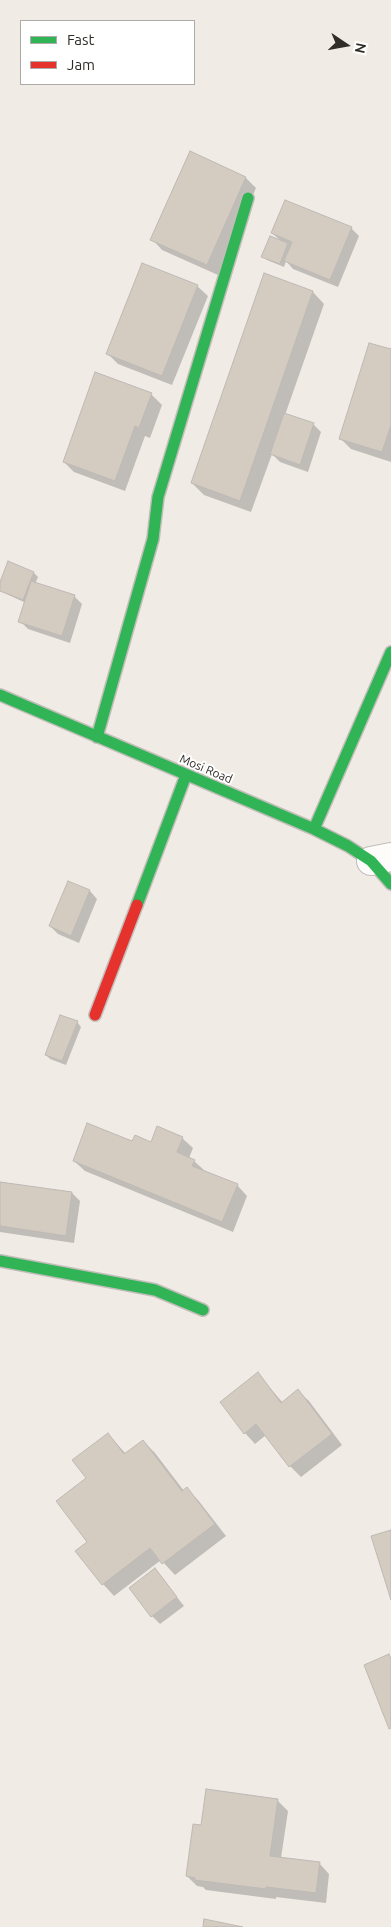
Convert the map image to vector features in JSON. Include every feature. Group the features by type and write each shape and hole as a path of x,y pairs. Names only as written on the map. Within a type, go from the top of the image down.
{"street":[{"path":"97,737 153,539 158,496 248,198"},
{"path":"314,830 391,652"},
{"name":"Mosi Road","path":"0,695 381,859 391,884"},
{"path":"95,1015 186,775"},
{"path":"0,1262 154,1290 203,1310"}],"building":[{"path":"190,151 246,177 207,265 150,240"},
{"path":"285,200 352,227 330,280 284,261 292,242 271,233"},
{"path":"270,236 288,243 280,264 261,257"},
{"path":"142,263 198,285 162,376 106,354"},
{"path":"264,273 313,291 240,501 191,483"},
{"path":"369,343 391,349 391,425 382,452 339,439"},
{"path":"95,372 152,393 139,428 135,426 115,481 63,462"},
{"path":"284,413 314,423 300,465 270,454"},
{"path":"8,561 34,572 23,600 0,591 0,582"},
{"path":"31,581 75,595 62,636 18,622"},
{"path":"68,881 90,890 71,936 49,926"},
{"path":"60,1015 78,1021 62,1061 45,1055"},
{"path":"87,1123 132,1141 135,1135 151,1142 157,1126 183,1137 177,1152 195,1160 192,1166 238,1184 222,1222 73,1161"},
{"path":"0,1182 72,1192 66,1236 0,1226"},
{"path":"258,1372 281,1403 298,1389 332,1434 289,1467 256,1424 244,1434 220,1402"},
{"path":"108,1433 124,1454 143,1440 182,1491 187,1487 215,1524 162,1564 150,1548 102,1585 75,1551 87,1542 56,1501 86,1478 72,1460"},
{"path":"391,1530 391,1600 371,1536"},
{"path":"155,1568 177,1597 151,1617 129,1588"},
{"path":"389,1654 391,1659 391,1728 389,1729 364,1665"},
{"path":"206,1789 278,1799 270,1856 320,1862 316,1893 194,1880 195,1878 186,1876 193,1824 201,1825"},
{"path":"204,1919 243,1927 203,1927"}],"traffic: fast":[{"path":"97,737 153,539 158,497 248,198"},
{"path":"314,829 391,652"},
{"path":"0,695 314,829 348,846 371,861 391,884"},
{"path":"137,905 186,775"},
{"path":"0,1261 155,1290 203,1310"}],"traffic: jam":[{"path":"95,1015 137,905"}]}
